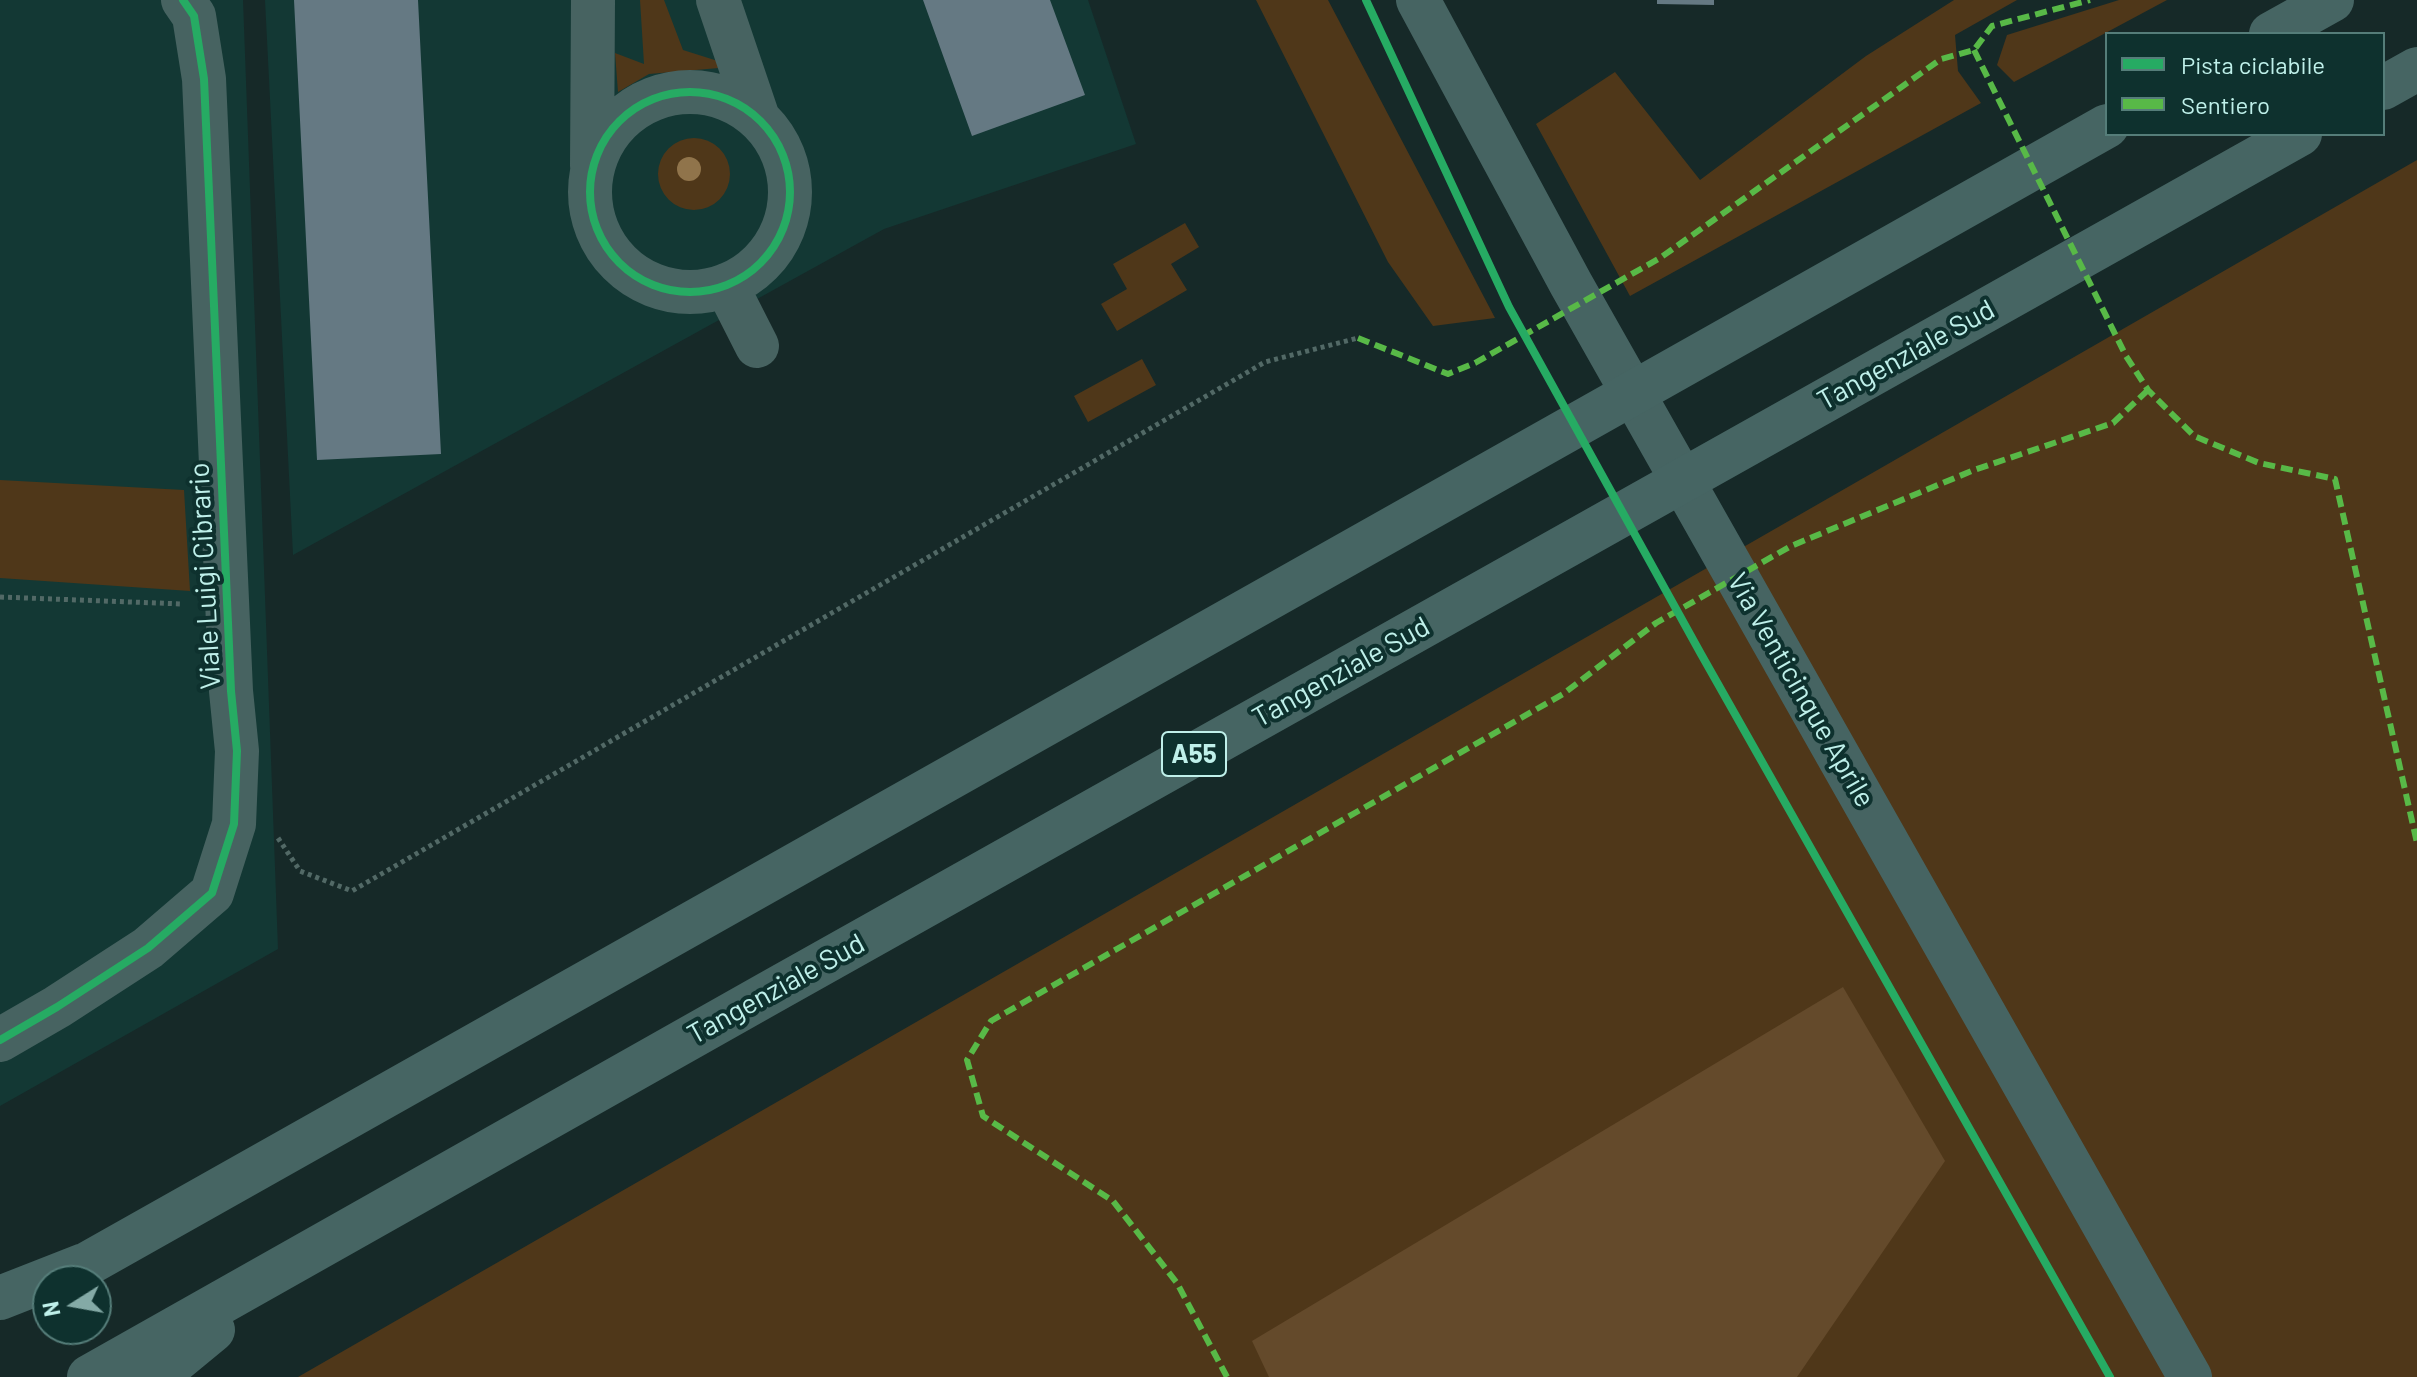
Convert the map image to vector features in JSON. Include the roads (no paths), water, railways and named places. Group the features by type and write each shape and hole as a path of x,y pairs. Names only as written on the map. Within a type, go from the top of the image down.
{"highway":[{"path":"2275,32 2332,0"},
{"path":"2385,87 2417,69"},
{"path":"86,1265 2105,127"},
{"name":"Tangenziale Sud","path":"89,1377 2296,136"},
{"path":"156,1377 305,1255"},
{"path":"0,1298 32,1287"},
{"path":"0,1313 32,1295"}],"main road":[{"name":"Via Venticinque Aprile","path":"1418,0 1571,284 2190,1377"}],"street":[{"name":"Viale Luigi Cibrario","path":"0,1040 148,948 212,893 234,824 237,751 231,691 204,79 194,16 183,0"},
{"path":"593,0 590,199 598,233 613,257 640,280 673,292 701,293 741,280 768,258 786,226 791,191 780,145 758,118 718,0"},
{"path":"591,172 605,139 624,116 654,98 683,91 718,95 758,118"},
{"path":"726,285 757,346"}]}
